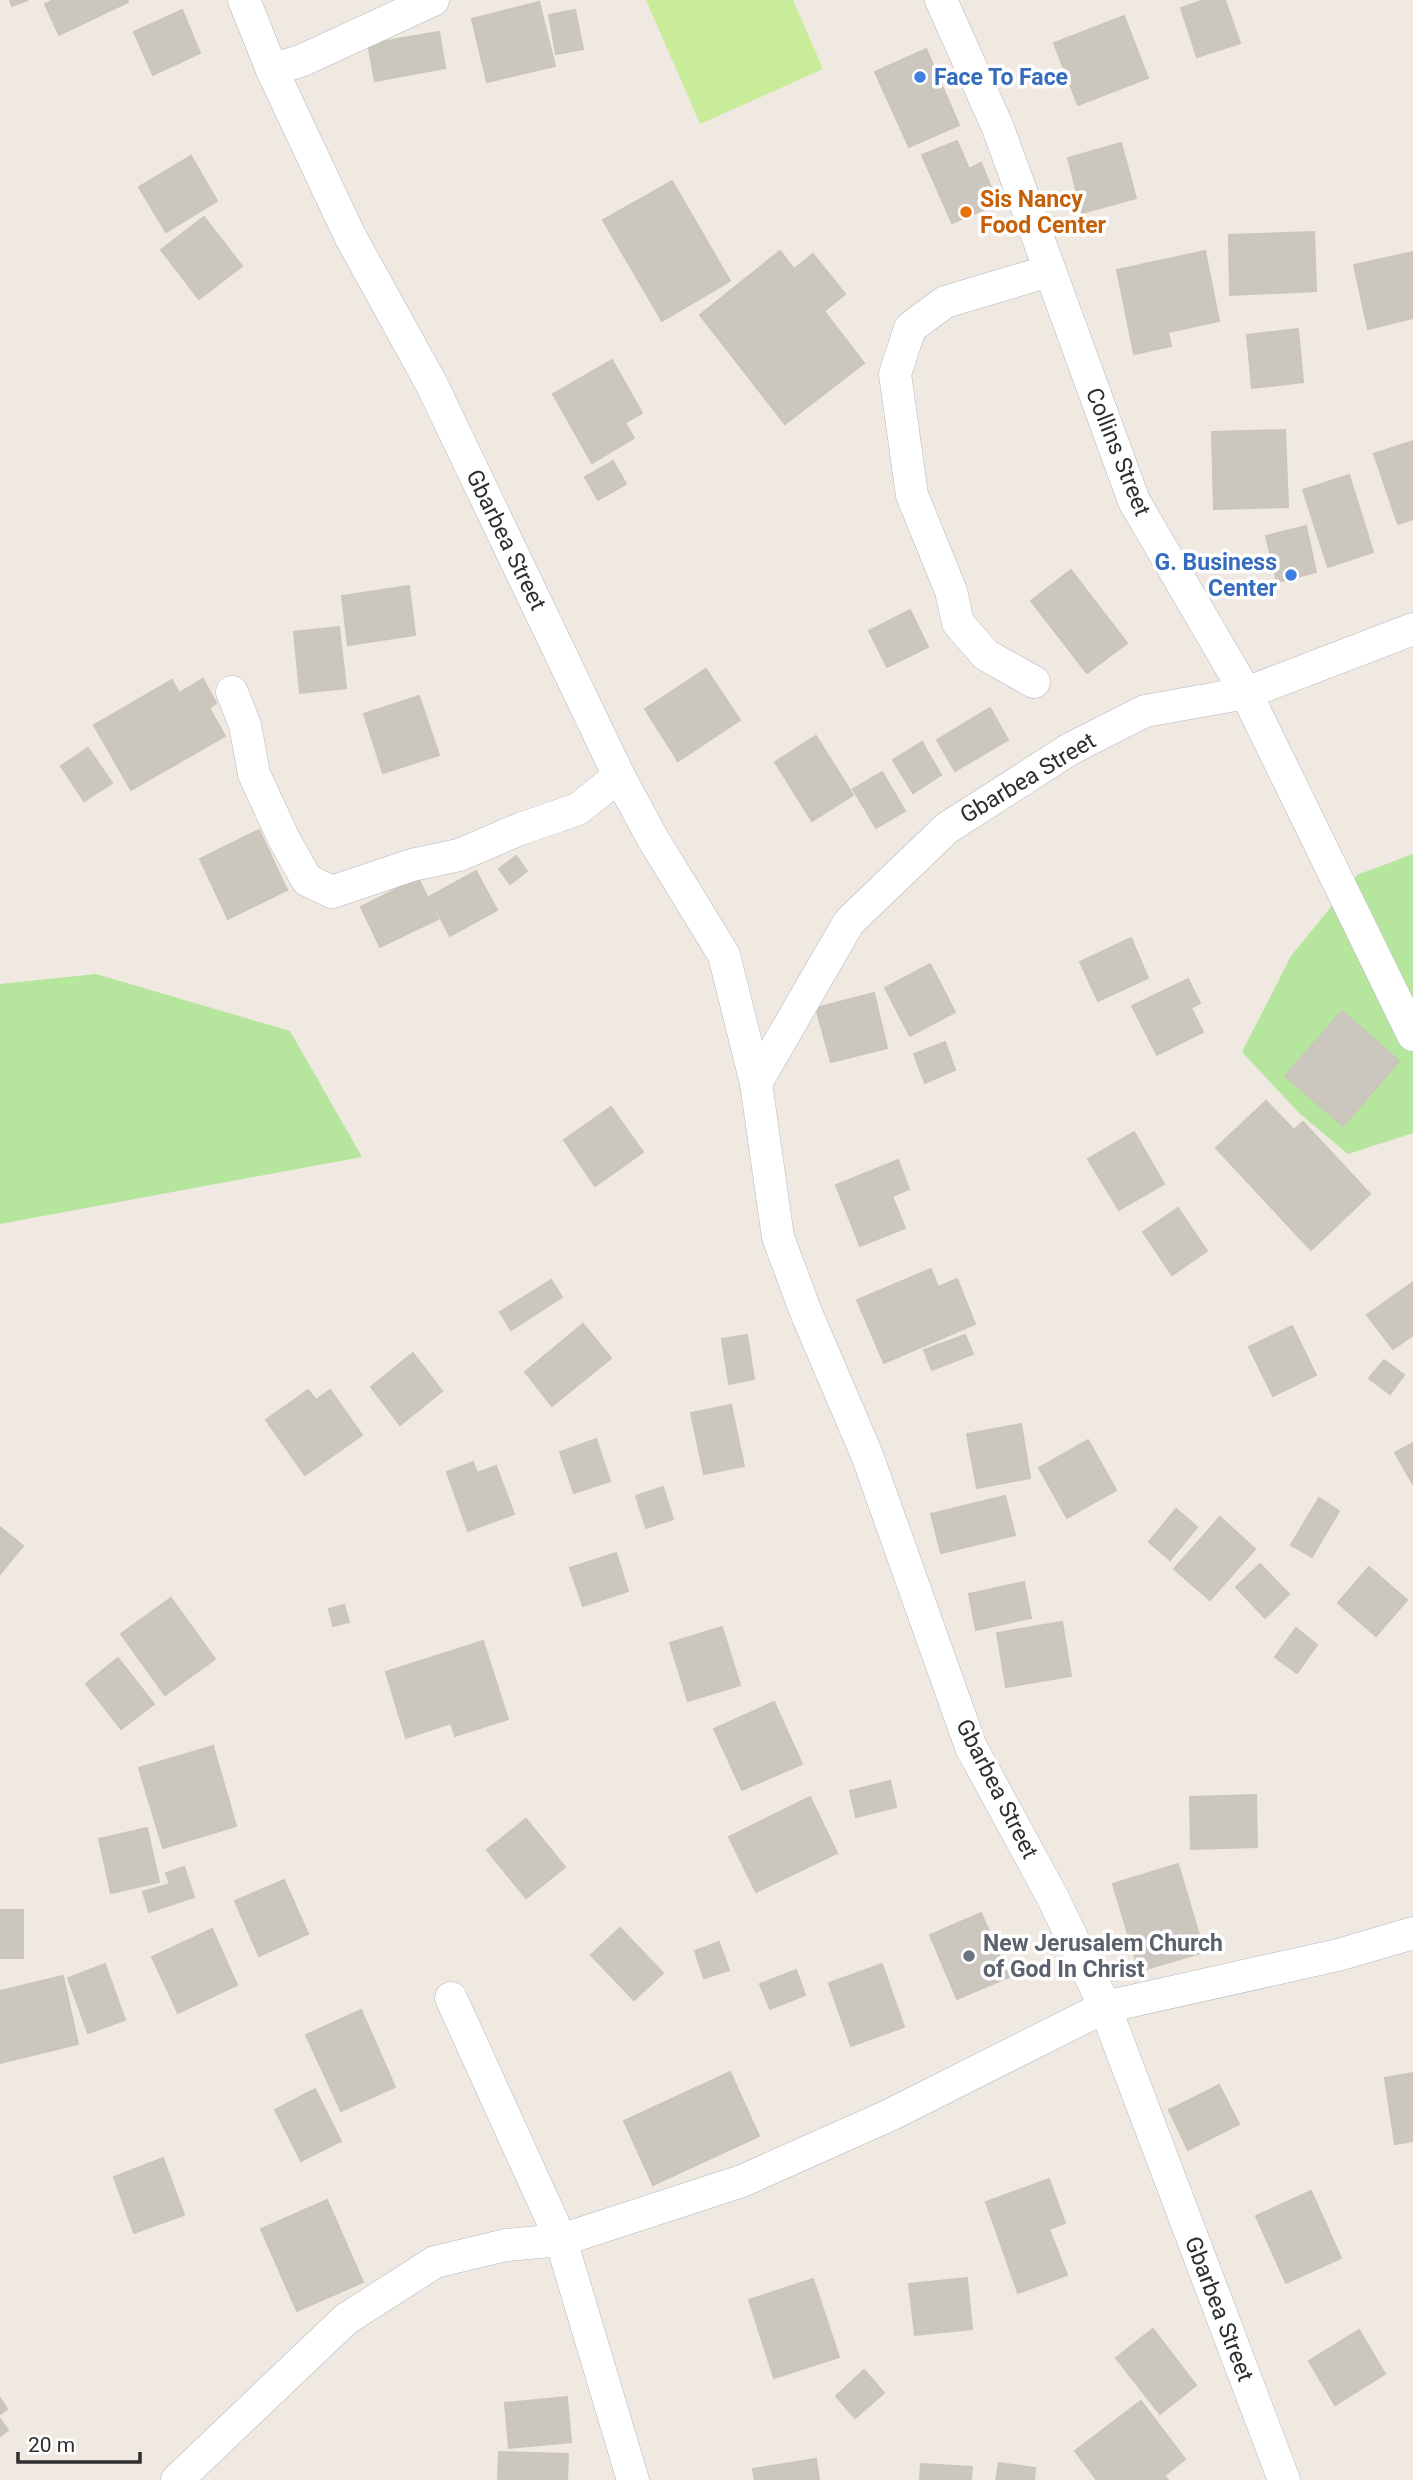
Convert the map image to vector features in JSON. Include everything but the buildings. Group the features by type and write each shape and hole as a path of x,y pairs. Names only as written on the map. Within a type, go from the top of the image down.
{"street":[{"name":"Gbarbea Street","path":"244,0 272,70 350,236 432,383 619,776 653,839 724,955 756,1083 778,1237 805,1310 867,1455 971,1747 1054,1898 1105,2007 1284,2480"},
{"path":"272,70 303,60 433,0"},
{"name":"Collins Street","path":"941,0 998,128 1134,500 1246,693 1413,1035"},
{"path":"1034,682 986,655 958,623 951,591 912,495 894,374 910,328 946,302 1049,271"},
{"name":"Gbarbea Street","path":"756,1083 849,922 947,828 1070,749 1145,711 1246,693 1413,629"},
{"path":"232,692 245,725 254,774 284,839 307,880 332,892 412,865 459,855 520,829 578,809 619,776"},
{"path":"177,2480 346,2319 435,2262 506,2245 561,2240 742,2181 890,2115 1105,2007 1338,1955 1413,1933"},
{"path":"451,1998 561,2240 633,2480"}],"green space":[{"path":"646,0 793,0 823,69 700,124"},
{"path":"1413,854 1413,1133 1348,1154 1299,1113 1242,1052 1291,956 1357,875"},
{"path":"96,974 290,1031 362,1157 0,1224 0,984"}],"place":[{"name":"Face To Face","path":"920,77"},
{"name":"Sis Nancy Food Center","path":"966,212"},
{"name":"G. Business Center","path":"1291,575"},
{"name":"New Jerusalem Church of God In Christ","path":"969,1956"}]}
